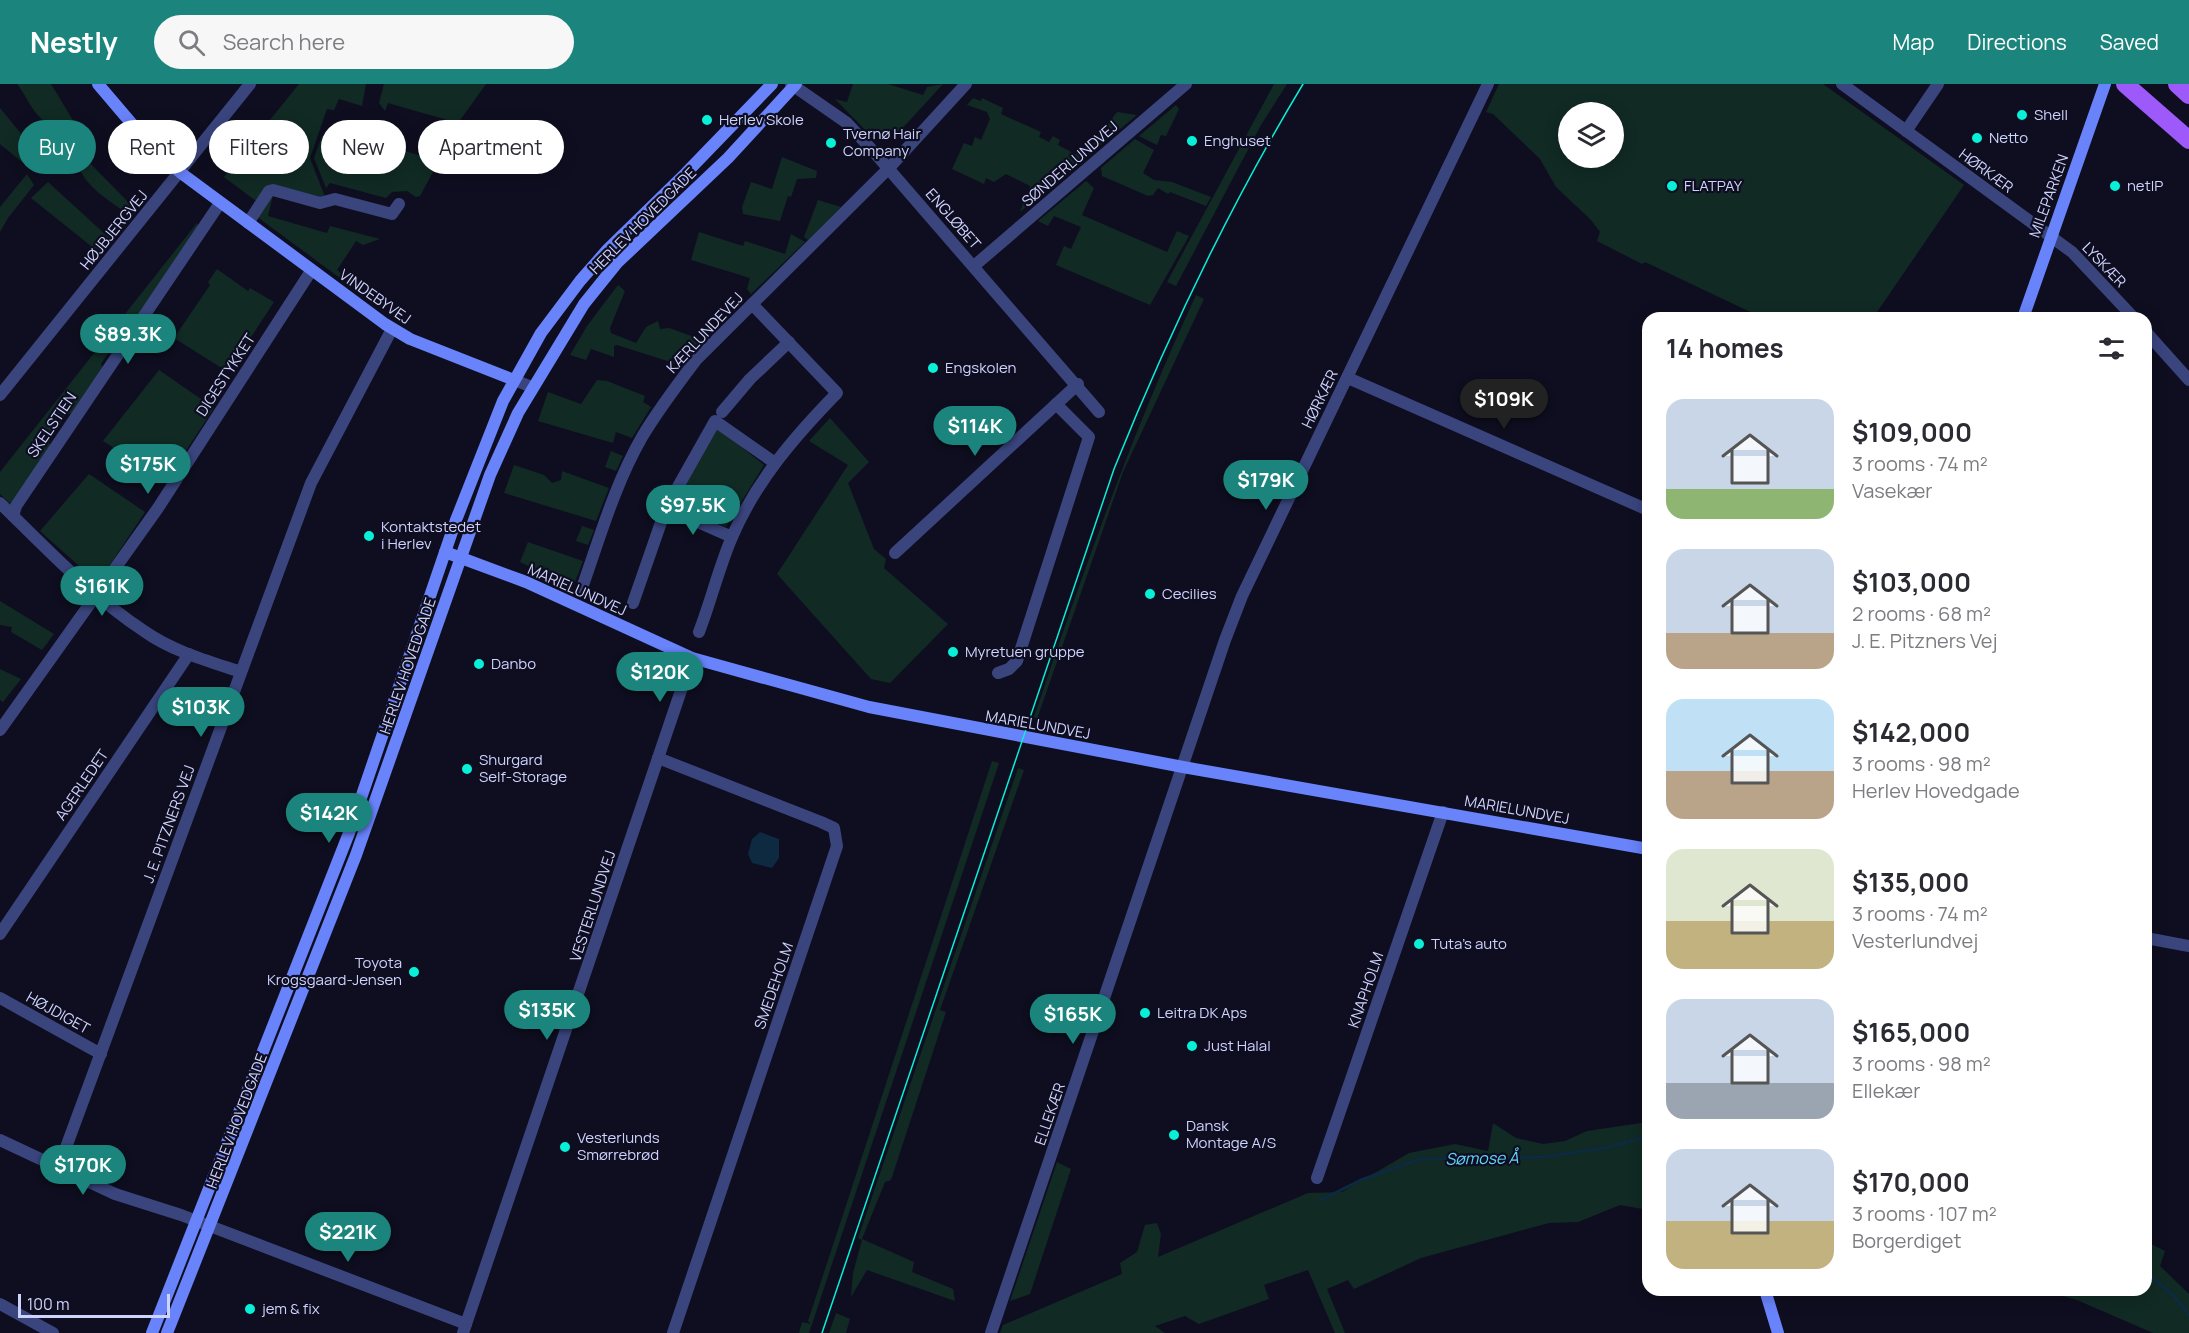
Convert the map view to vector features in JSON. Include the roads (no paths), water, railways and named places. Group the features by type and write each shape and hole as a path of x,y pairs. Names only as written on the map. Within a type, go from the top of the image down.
{"main road":[{"name":"VINDEBYVEJ","path":"98,84 129,120"},
{"name":"HERLEV HOVEDGADE","path":"152,1333 194,1221 349,834 461,505 514,380 541,333 587,273 772,84"},
{"name":"MILEPARKEN","path":"2025,312 2050,235 2105,84"},
{"path":"2125,84 2189,140"},
{"path":"2177,84 2189,95"},
{"name":"HERLEV HOVEDGADE","path":"167,1333 356,855 463,557 490,475 532,387 584,304 617,263 728,158 793,85"},
{"name":"VINDEBYVEJ","path":"182,174 392,329 410,339 514,380"},
{"name":"MARIELUNDVEJ","path":"445,552 526,582 692,658 869,707 1183,767 1642,848"},
{"path":"1767,1296 1777,1333"}],"street":[{"name":"HØJBJERGVEJ","path":"197,152 250,84"},
{"name":"KÆRLUNDEVEJ","path":"582,588 617,488 641,438 696,360 889,168 966,84"},
{"name":"SØNDERLUNDVEJ","path":"974,266 1186,84"},
{"name":"HØRKÆR","path":"1183,767 1242,596 1488,84"},
{"name":"HØRKÆR","path":"1842,84 2050,235"},
{"path":"1905,131 1938,84"},
{"name":"ENGLØBET","path":"793,85 847,123 1078,384 1099,412"},
{"name":"HØJBJERGVEJ","path":"0,395 180,174"},
{"path":"248,223 269,191 273,190 320,203 335,199 392,214 399,204"},
{"name":"SKELSTIEN","path":"13,516 27,488 220,203"},
{"name":"LYSKÆR","path":"2050,235 2072,252 2128,312"},
{"name":"DIGESTYKKET","path":"0,730 98,595 162,501 311,271"},
{"path":"699,632 732,537 775,463 798,433 837,393 752,304"},
{"name":"J. E. PITZNERS VEJ","path":"58,1169 311,483 392,329"},
{"path":"2152,339 2189,380"},
{"path":"722,412 750,379 789,342"},
{"path":"1348,378 1642,507"},
{"name":"VINDEBYVEJ","path":"514,380 532,387"},
{"path":"895,553 1078,384"},
{"path":"998,673 1009,669 1017,661 1089,437 1056,404"},
{"path":"633,603 666,508 715,421 775,463"},
{"path":"0,503 98,595 145,632 189,654 241,672"},
{"path":"666,508 732,537"},
{"name":"AGERLEDET","path":"0,934 189,654"},
{"name":"VESTERLUNDVEJ","path":"465,1328 692,658"},
{"name":"SMEDEHOLM","path":"658,758 821,822 834,828 837,837 837,846 673,1333"},
{"name":"ELLEKÆR","path":"991,1333 1183,767"},
{"name":"KNAPHOLM","path":"1317,1178 1443,812"},
{"path":"2152,939 2189,946"},
{"name":"HØJDIGET","path":"0,998 101,1054"},
{"path":"0,1140 115,1194 210,1227 465,1328"},
{"path":"0,1304 53,1333"}],"water":[{"path":"760,832 779,839 779,858 772,868 752,863 748,854 752,839"}],"waterway":[{"name":"Sømose Å","path":"1321,1200 1361,1180 1420,1159 1545,1157 1610,1147 1642,1138"},
{"name":"Sømose Å","path":"2152,1277 2173,1295 2189,1315"}],"tram line":[{"path":"822,1333 1114,469 1201,272 1250,177 1303,84"}],"place":[{"name":"Shell","path":"2022,115"},
{"name":"Herlev Skole","path":"707,120"},
{"name":"Netto","path":"1977,138"},
{"name":"Enghuset","path":"1192,141"},
{"name":"Tvernø Hair Company","path":"831,143"},
{"name":"FLATPAY","path":"1672,186"},
{"name":"netIP","path":"2115,186"},
{"name":"Engskolen","path":"933,368"},
{"name":"Kontaktstedet i Herlev","path":"369,536"},
{"name":"Cecilies","path":"1150,594"},
{"name":"Myretuen gruppe","path":"953,652"},
{"name":"Danbo","path":"479,664"},
{"name":"Shurgard Self-Storage","path":"467,769"},
{"name":"Tuta's auto","path":"1419,944"},
{"name":"Toyota Krogsgaard-Jensen","path":"414,972"},
{"name":"Leitra DK Aps","path":"1145,1013"},
{"name":"Just Halal","path":"1192,1046"},
{"name":"Dansk Montage A/S","path":"1174,1135"},
{"name":"Vesterlunds Smørrebrød","path":"565,1147"},
{"name":"jem & fix","path":"250,1309"}]}
